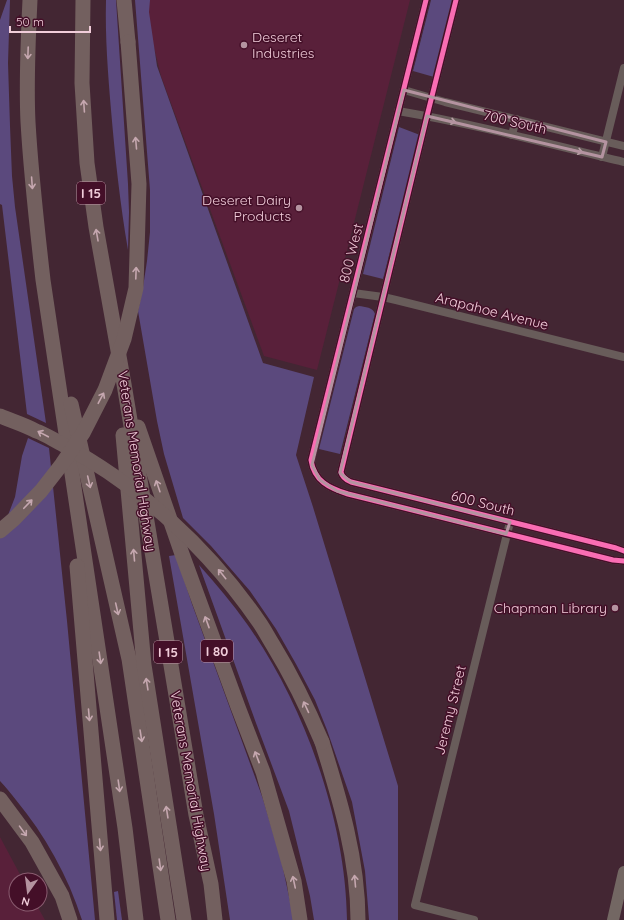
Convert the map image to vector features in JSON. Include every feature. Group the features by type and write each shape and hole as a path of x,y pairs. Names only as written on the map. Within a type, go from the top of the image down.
{"highway":[{"path":"30,0 28,121 33,199 43,280 125,828 136,920"},
{"name":"Veterans Memorial Highway","path":"84,0 82,83 87,162 96,227 215,920"},
{"path":"0,531 41,491 83,433 105,390 124,338 136,288 139,184 124,0"},
{"path":"43,280 129,659 168,920"},
{"path":"112,315 144,665 184,920"},
{"name":"I 80","path":"124,384 182,554 263,772 294,881 300,920"},
{"path":"0,416 36,431 76,452 106,470 153,505 190,539 215,565 260,623 297,688 322,742 336,786 345,824 355,875 358,920"},
{"path":"65,425 107,920"},
{"path":"0,799 32,842 62,896 70,920"}],"main road":[{"path":"613,920 624,872"}],"street":[{"name":"800 West","path":"348,494 331,488 320,480 314,471 311,460 426,0"},
{"path":"383,297 456,0"},
{"path":"602,157 624,68"},
{"name":"700 South","path":"404,90 624,146"},
{"name":"700 South","path":"398,111 512,135 624,162"},
{"path":"512,135 516,119"},
{"name":"Arapahoe Avenue","path":"353,292 383,297 624,357"},
{"name":"600 South","path":"383,297 341,472 344,478 351,482 624,551"},
{"name":"600 South","path":"348,494 613,560 624,561"},
{"name":"Jeremy Street","path":"474,920 416,906 510,522"}],"highlighted area":[{"path":"404,90 606,142 602,157 427,116 340,473 351,482 510,522 506,534 337,491 320,480 312,465"}],"shaded area":[{"path":"7,0 10,0 8,63 12,176 15,207 46,423 27,414 2,205 0,204 0,20"},
{"path":"106,0 116,0 128,184 128,250 118,180 111,110 106,41"},
{"path":"135,0 150,0 149,12 157,66 263,363 314,377 296,455 398,786 398,920 369,920 365,871 352,802 315,700 276,629 250,591 211,546 183,518 164,454 138,311 147,261 150,232 150,190"},
{"path":"146,0 410,0 317,370 264,356 161,76 146,15"},
{"path":"431,0 453,0 434,77 413,71"},
{"path":"399,127 420,135 383,279 363,274"},
{"path":"359,306 371,309 375,314 340,454 319,449 354,309"},
{"path":"28,438 49,448 95,920 82,920 70,888 55,857 27,813 0,781 0,536 15,497 22,456"},
{"path":"176,555 192,604 263,799 281,859 294,920 230,920 214,814 169,556"},
{"path":"199,565 236,609 268,656 287,690 303,727 318,765 330,804 339,843 345,882 347,920 314,920 310,896 289,811"},
{"path":"0,837 19,872 8,872 8,912 40,912 45,920 0,920"},
{"path":"118,891 122,920 117,920 114,892"}],"cycle path":[{"path":"426,0 311,460 315,473 324,483 348,494 613,560 624,561"},
{"path":"456,0 341,472 344,478 351,482 624,551"}],"place":[{"name":"Deseret Industries","path":"244,45"},
{"name":"Deseret Dairy Products","path":"299,208"},
{"name":"Chapman Library","path":"615,608"}]}
